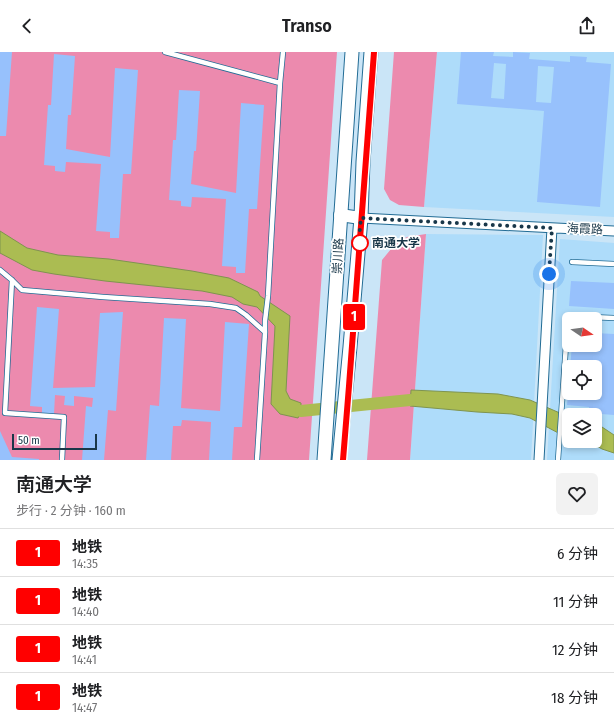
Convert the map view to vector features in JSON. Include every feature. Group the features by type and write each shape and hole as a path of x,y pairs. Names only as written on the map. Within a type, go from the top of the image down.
{"main road":[{"name":"崇川路","path":"324,460 352,52"},
{"name":"崇川路","path":"339,460 361,218 363,162 371,52"}],"street":[{"name":"海霞路","path":"340,216 614,231"},
{"path":"539,460 552,228"}],"lane":[{"path":"165,52 280,83"},
{"path":"257,460 283,52"},
{"path":"572,262 614,264"},
{"path":"0,270 22,290 210,304 236,308 265,332"},
{"path":"12,280 5,413 64,417 62,460"},
{"path":"558,460 568,316 614,318"}],"shaded area":[{"path":"0,52 337,52 309,460 0,460"},
{"path":"394,52 437,52 424,207 399,205 390,200 384,189"},
{"path":"437,52 614,52 614,217 424,207"},
{"path":"0,231 27,248 58,255 109,259 229,278 258,292 260,296 290,316 286,391 290,399 301,403 301,411 298,418 280,414 271,404 275,326 257,307 243,304 232,297 202,291 105,281 32,270 0,253"},
{"path":"426,234 543,235 531,460 410,460"},
{"path":"426,234 410,460 367,460 382,260 396,243 407,237"},
{"path":"560,239 614,243 614,460 547,460"},
{"path":"411,390 498,394 530,400 562,414 562,435 530,418 512,414 410,406"},
{"path":"602,427 614,435 614,453 600,448 602,448"}],"building":[{"path":"0,52 12,52 6,136 0,136"},
{"path":"461,52 494,52 493,56 513,57 513,52 530,53 529,59 570,62 570,56 587,57 586,62 611,64 600,207 537,202 544,111 457,104","holes":["494,63 506,64 504,99 491,98","538,66 554,67 551,103 536,102"]},
{"path":"54,54 75,56 71,115 68,115 66,149 110,157 115,68 138,70 131,174 123,174 119,238 110,238 110,232 96,231 101,164 66,162 65,172 55,171 55,166 44,165 48,105 51,105"},
{"path":"179,90 200,91 196,151 194,151 191,184 236,193 241,103 264,105 257,209 249,209 245,273 236,273 236,267 222,266 226,199 192,197 191,207 181,206 181,201 169,200 173,140 176,140"},
{"path":"571,281 614,283 614,309 569,306"},
{"path":"37,307 59,309 53,388 95,387 100,313 123,312 116,411 108,410 104,460 82,460 86,406 92,407 93,398 74,396 74,406 64,405 65,396 55,395 54,414 42,413 42,407 30,406"},
{"path":"164,318 186,319 181,408 220,411 225,322 249,324 242,427 234,427 232,460 209,460 211,422 182,420 181,426 173,426 171,460 146,460 150,405 159,406"},
{"path":"602,333 614,334 614,415 602,414 602,408 567,405 567,400 602,400 602,360 571,360 571,352 602,352"},
{"path":"0,431 12,457 39,460 0,460"}],"waterway":[{"path":"301,411 410,400"}],"metro line":[{"name":"1","path":"343,460 374,52"}],"place":[{"name":"南通大学","path":"360,243"}],"route":[{"path":"360,243 358,247 361,218 552,228 549,274"}]}
